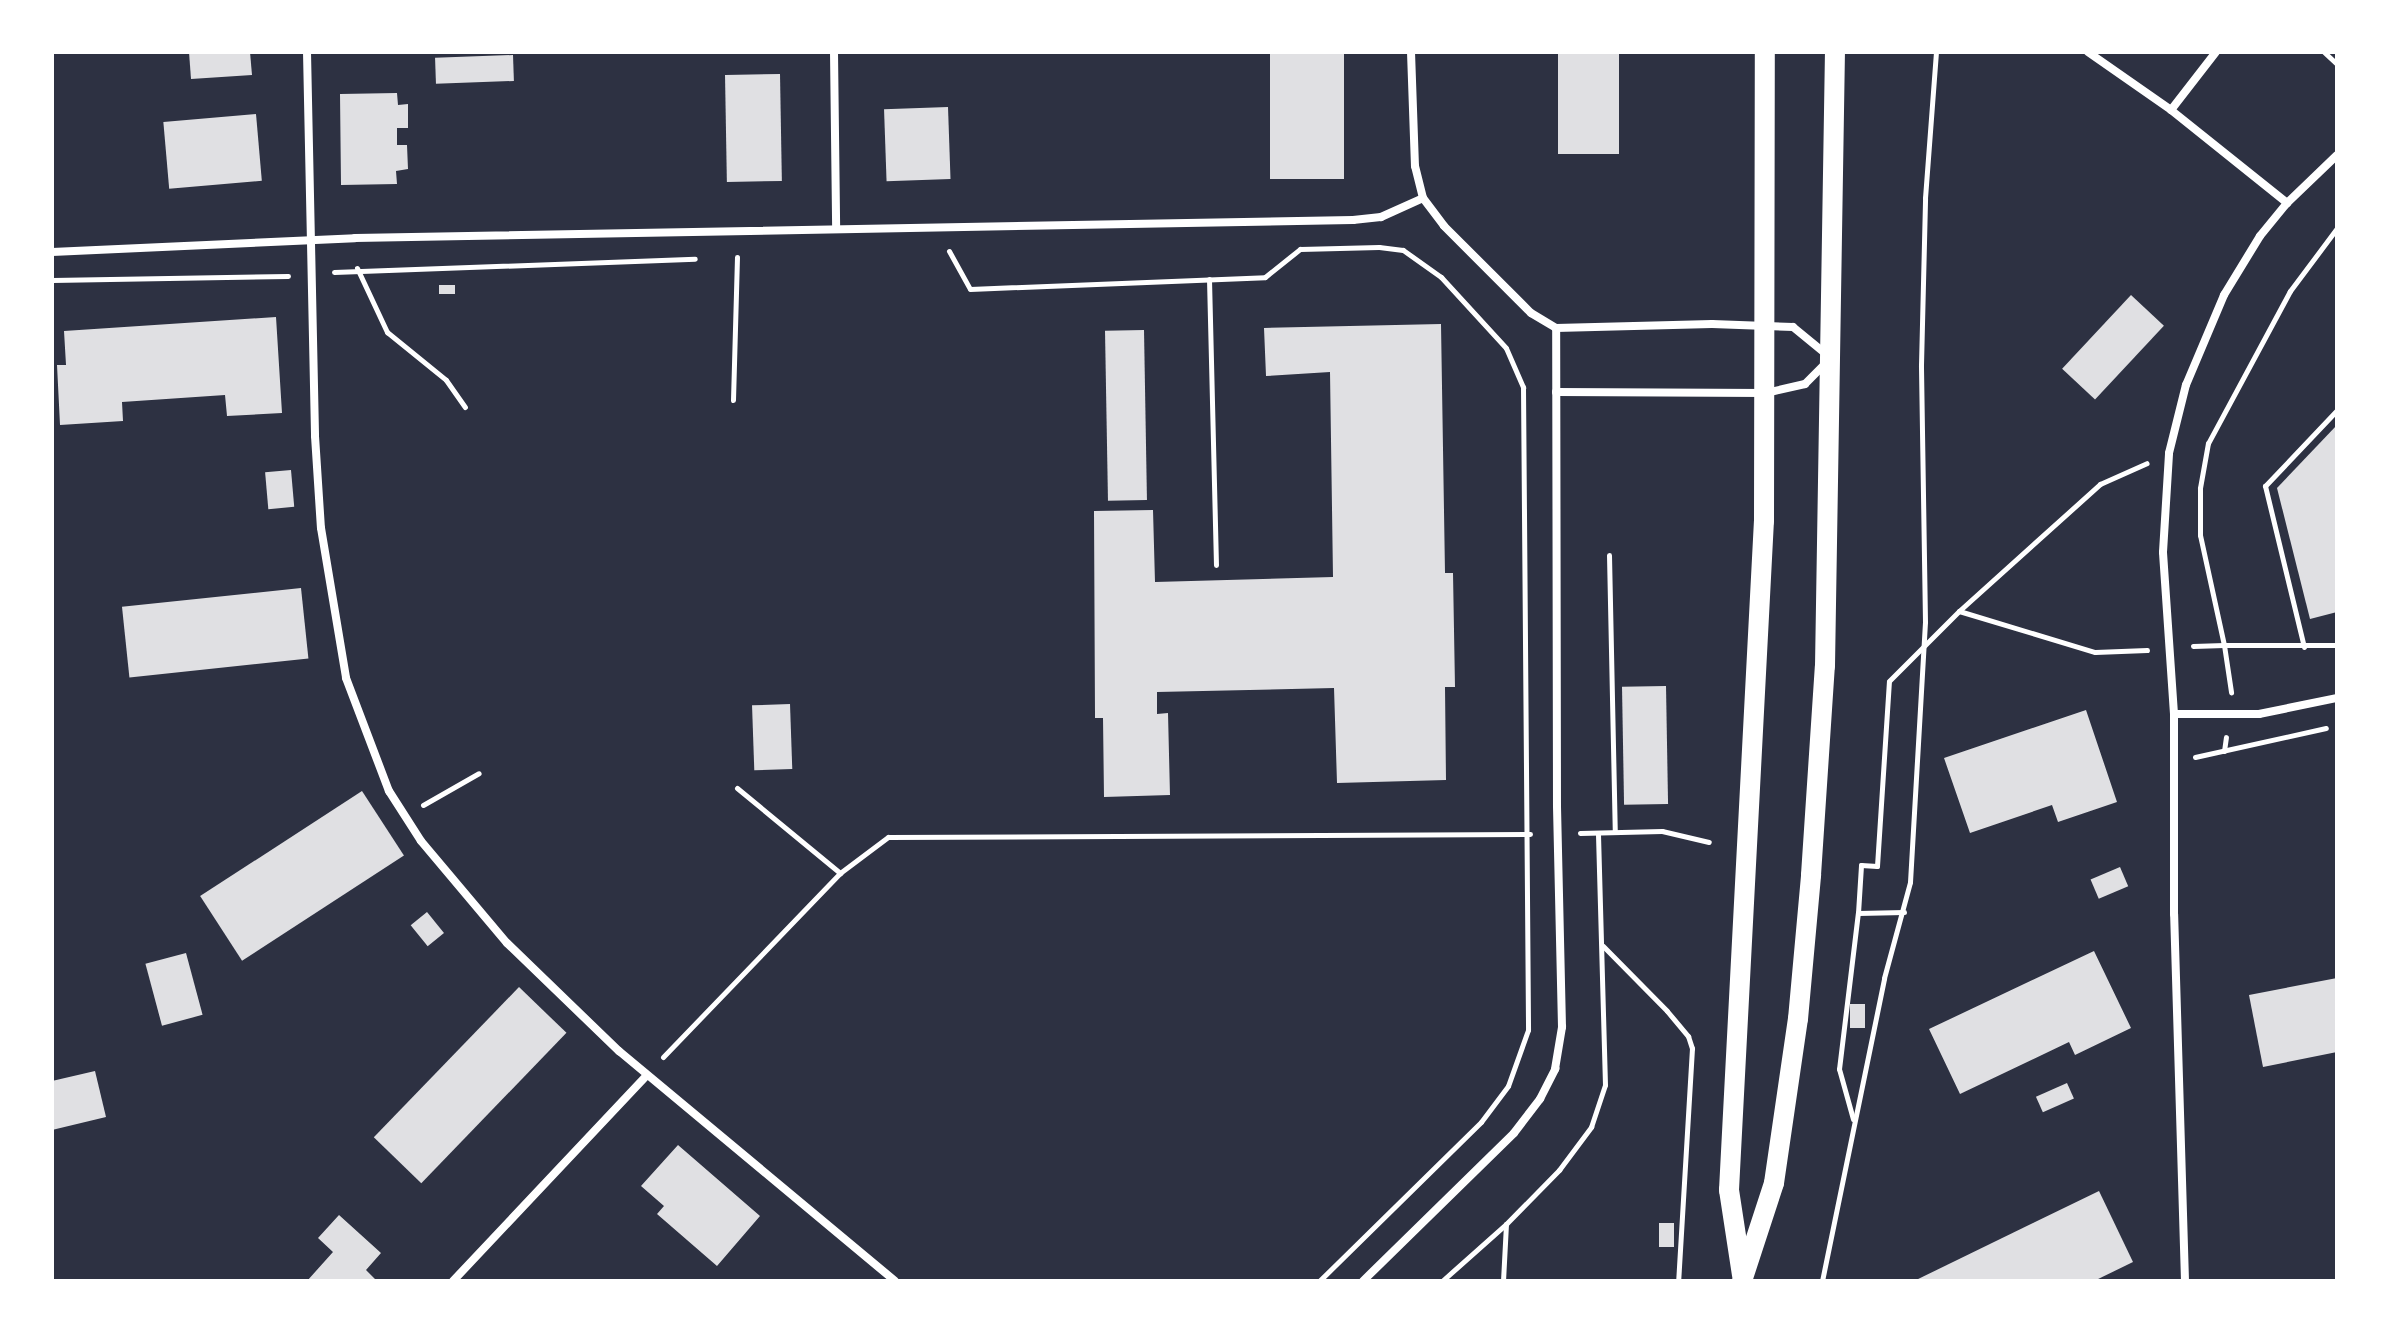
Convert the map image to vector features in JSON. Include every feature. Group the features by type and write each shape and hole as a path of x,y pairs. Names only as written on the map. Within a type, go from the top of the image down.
{"main road":[{"path":"1742,1280 1729,1190 1759,670 1766,393 1765,52"},
{"path":"1742,1280 1774,1183 1801,990 1825,666 1835,52"}],"street":[{"path":"307,52 311,275 321,528 346,678 389,791 421,841 507,943 646,1076 895,1281"},
{"path":"834,52 836,227"},
{"path":"1411,52 1415,166 1423,198 1444,226 1531,313 1556,328 1765,324 1793,327 1831,358 1805,384 1766,393 1556,392"},
{"path":"2079,52 2171,110 2287,203"},
{"path":"2088,52 2099,62"},
{"path":"2171,110 2216,52"},
{"path":"2185,1281 2174,914 2174,714 2163,552 2169,453 2176,416 2197,353 2224,295 2260,236 2287,203 2337,155"},
{"path":"52,252 310,240 836,227 1353,220 1381,217 1423,198"},
{"path":"1363,1281 1514,1133 1540,1099 1555,1069 1562,1027 1557,805 1556,328"},
{"path":"2174,714 2259,714 2337,698"},
{"path":"453,1281 646,1076"}],"path":[{"path":"1822,1281 1884,978 1910,882 1923,648 1924,228 1936,52"},
{"path":"2324,52 2337,64"},
{"path":"2232,684 2200,535 2200,488 2208,443 2290,291 2337,228"},
{"path":"935,251 950,251 970,289 1265,277 1300,249 1379,247 1403,250 1441,277 1506,348 1523,387 1528,1030 1508,1086 1481,1122 1319,1281"},
{"path":"733,400 737,257"},
{"path":"721,258 753,257"},
{"path":"52,280 311,275 357,268 706,258"},
{"path":"357,268 387,332 446,380 465,407"},
{"path":"1209,279 1216,565"},
{"path":"2304,647 2265,486 2337,410"},
{"path":"1853,1121 1839,1069 1861,865 1877,866 1889,681 1959,611 2100,484 2145,464"},
{"path":"1609,555 1615,832"},
{"path":"1959,611 2095,652 2134,650"},
{"path":"2200,646 2337,645"},
{"path":"2202,757 2337,725"},
{"path":"404,815 479,773"},
{"path":"737,788 840,873"},
{"path":"1598,833 1662,831 1709,842"},
{"path":"646,1076 840,873 888,837 1527,834"},
{"path":"1858,913 1904,912"},
{"path":"1602,945 1667,1011 1688,1036 1692,1048 1678,1281"},
{"path":"1442,1281 1506,1224"}],"building":[{"path":"189,52 250,52 252,75 191,79"},
{"path":"1270,52 1344,52 1344,179 1270,179"},
{"path":"1558,52 1619,52 1619,154 1558,154"},
{"path":"513,55 514,81 436,84 435,58"},
{"path":"780,74 782,181 727,182 725,75"},
{"path":"397,93 398,105 408,104 408,128 397,128 397,145 407,145 408,169 396,171 397,184 341,185 340,94"},
{"path":"948,107 951,179 887,181 884,109"},
{"path":"256,114 262,181 169,189 163,122"},
{"path":"439,285 455,285 455,294 439,294"},
{"path":"2131,295 2164,326 2095,400 2062,369"},
{"path":"276,317 282,413 227,416 225,395 122,402 123,421 60,425 57,365 66,365 64,331"},
{"path":"1441,324 1445,573 1453,573 1455,687 1445,687 1446,780 1337,783 1334,688 1157,692 1157,714 1168,713 1170,795 1104,797 1103,718 1095,718 1094,511 1153,510 1155,582 1333,577 1330,372 1266,376 1264,328"},
{"path":"1144,330 1147,500 1108,501 1105,331"},
{"path":"2337,425 2337,612 2310,619 2277,488"},
{"path":"291,470 294,507 268,509 265,472"},
{"path":"301,588 308,659 129,677 122,607"},
{"path":"1666,686 1668,804 1624,805 1622,687"},
{"path":"790,704 792,769 754,770 752,705"},
{"path":"2086,710 2117,802 2058,822 2052,805 1970,833 1944,758"},
{"path":"362,791 404,856 242,961 200,896"},
{"path":"2120,867 2128,886 2099,899 2091,880"},
{"path":"427,912 444,933 428,946 411,925"},
{"path":"2094,951 2131,1028 2075,1055 2069,1042 1960,1094 1929,1029"},
{"path":"186,953 203,1015 162,1026 145,964"},
{"path":"2337,978 2337,1052 2263,1067 2249,995"},
{"path":"519,987 566,1033 421,1183 374,1137"},
{"path":"1850,1004 1865,1004 1865,1028 1850,1028"},
{"path":"95,1071 106,1117 52,1130 52,1081"},
{"path":"2067,1083 2074,1099 2043,1112 2036,1097"},
{"path":"678,1145 760,1216 717,1266 657,1214 664,1206 641,1186"},
{"path":"2099,1191 2133,1262 2094,1281 1914,1281"},
{"path":"339,1215 381,1253 366,1270 377,1281 307,1281 333,1252 318,1238"},
{"path":"1659,1223 1674,1223 1674,1247 1659,1247"}]}
